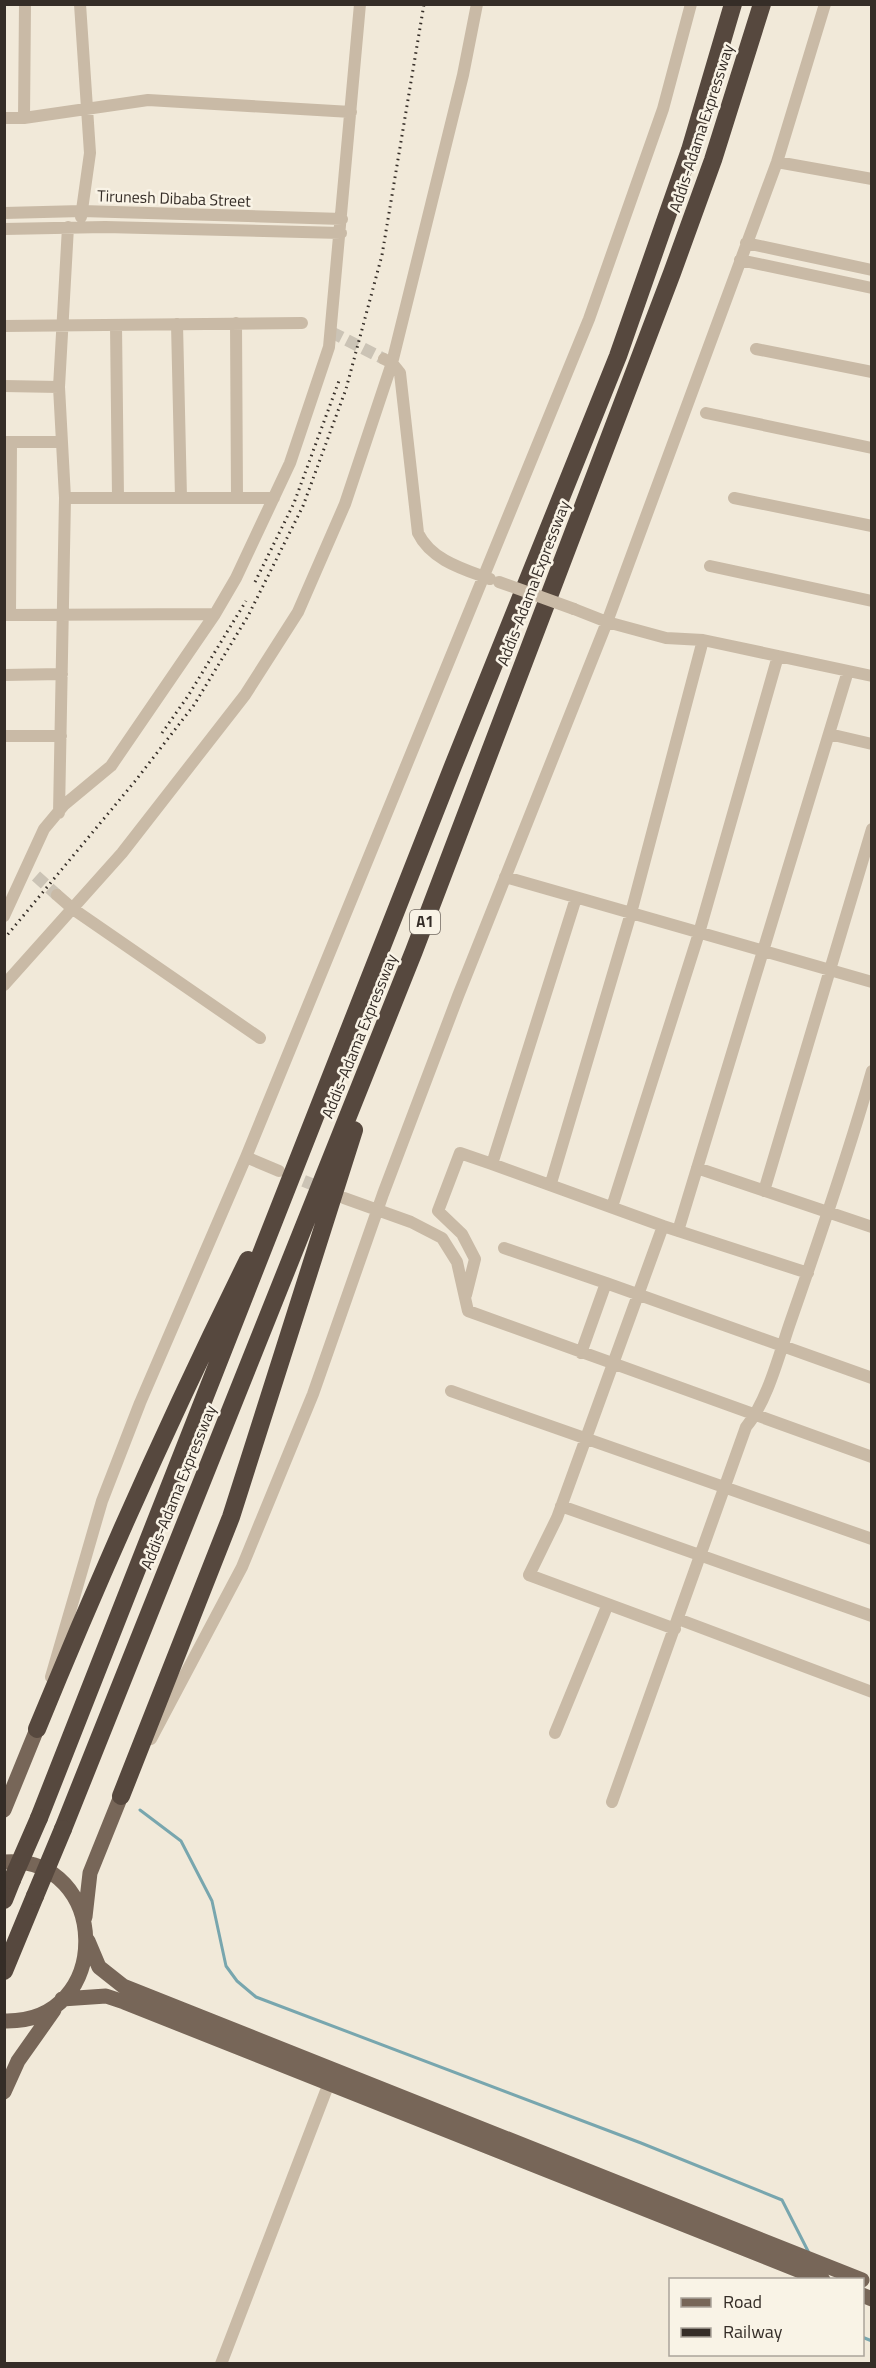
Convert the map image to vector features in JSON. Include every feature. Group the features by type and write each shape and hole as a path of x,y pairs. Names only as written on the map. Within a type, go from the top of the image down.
{"highway":[{"name":"Addis-Adama Expressway","path":"4,1900 39,1818 453,765 618,356 690,150 733,4"},
{"name":"Addis-Adama Expressway","path":"4,1971 387,1018 672,273 712,160 762,4"},
{"path":"121,1796 231,1517 387,1018"},
{"path":"37,1729 105,1562 183,1393 301,1154"}],"main road":[{"path":"4,1810 37,1729"},
{"path":"121,1796 90,1873 85,1920 88,1941 99,1967 123,1986 857,2278"},
{"path":"4,1862 35,1866 54,1876 70,1891 85,1920"},
{"path":"4,2092 18,2061 82,1972 88,1941"},
{"path":"4,2021 17,2021 40,2015 61,2001 87,1996 115,1999 819,2278"}],"street":[{"path":"24,118 25,4"},
{"path":"59,814 65,498 59,387 61,325 74,227 82,212 90,153 80,4"},
{"path":"4,915 32,873 35,845 44,829 59,814 64,805 111,766 215,614 236,578 290,463 329,347 360,4"},
{"path":"4,985 122,853 245,695 298,612 345,504 388,361 463,75 477,4"},
{"path":"37,1729 102,1501 140,1403 246,1157 589,319 663,109 691,4"},
{"path":"121,1796 242,1567 313,1394 377,1211 505,878 607,622 777,162 825,4"},
{"path":"4,118 24,118 148,100 351,112"},
{"path":"777,162 872,179"},
{"name":"Tirunesh Dibaba Street","path":"4,213 82,212 342,219"},
{"name":"Tirunesh Dibaba Street","path":"4,229 74,227 341,233"},
{"path":"746,243 872,270"},
{"path":"740,260 872,288"},
{"path":"236,323 237,498"},
{"path":"4,326 302,323"},
{"path":"116,324 118,498"},
{"path":"177,324 181,498"},
{"path":"756,349 872,372"},
{"path":"388,361 400,373 418,533 425,548 439,558 607,622 666,638 703,640 872,676"},
{"path":"4,386 59,387"},
{"path":"706,413 872,448"},
{"path":"62,442 8,442 8,615 215,614"},
{"path":"65,498 274,498"},
{"path":"734,498 872,526"},
{"path":"710,566 872,601"},
{"path":"551,1184 631,913 703,640"},
{"path":"612,1207 699,933 778,656"},
{"path":"678,1231 848,671"},
{"path":"4,675 62,674"},
{"path":"829,734 872,744"},
{"path":"4,736 61,736"},
{"path":"764,1191 872,829"},
{"path":"505,878 872,982"},
{"path":"57,895 73,909 260,1038"},
{"path":"492,1164 576,898"},
{"path":"612,1802 746,1427 755,1417 808,1273 872,1071"},
{"path":"465,1298 476,1259 462,1234 438,1211 460,1153 663,1226 808,1273"},
{"path":"246,1157 279,1171"},
{"path":"698,1168 872,1227"},
{"path":"344,1198 411,1222 442,1238 457,1262 468,1311 755,1417 872,1457"},
{"path":"663,1226 561,1506 529,1575 608,1604 676,1624 872,1692"},
{"path":"504,1248 872,1378"},
{"path":"581,1353 606,1283"},
{"path":"451,1391 872,1539"},
{"path":"561,1506 872,1616"},
{"path":"555,1733 608,1604"},
{"path":"221,2364 329,2083"}],"waterway":[{"path":"140,1810 181,1841 212,1901 226,1966 237,1981 256,1997 641,2143 782,2200 809,2253"},
{"path":"864,2338 872,2341"}],"tunnel":[{"path":"331,332 384,359"},
{"path":"36,876 57,895"},
{"path":"287,1174 326,1190"}],"railway":[{"path":"4,939 136,780 194,705 248,616 303,506 346,389 382,255 424,4"},
{"path":"255,582 294,503 340,378"},
{"path":"162,733 188,696 246,601"}]}
